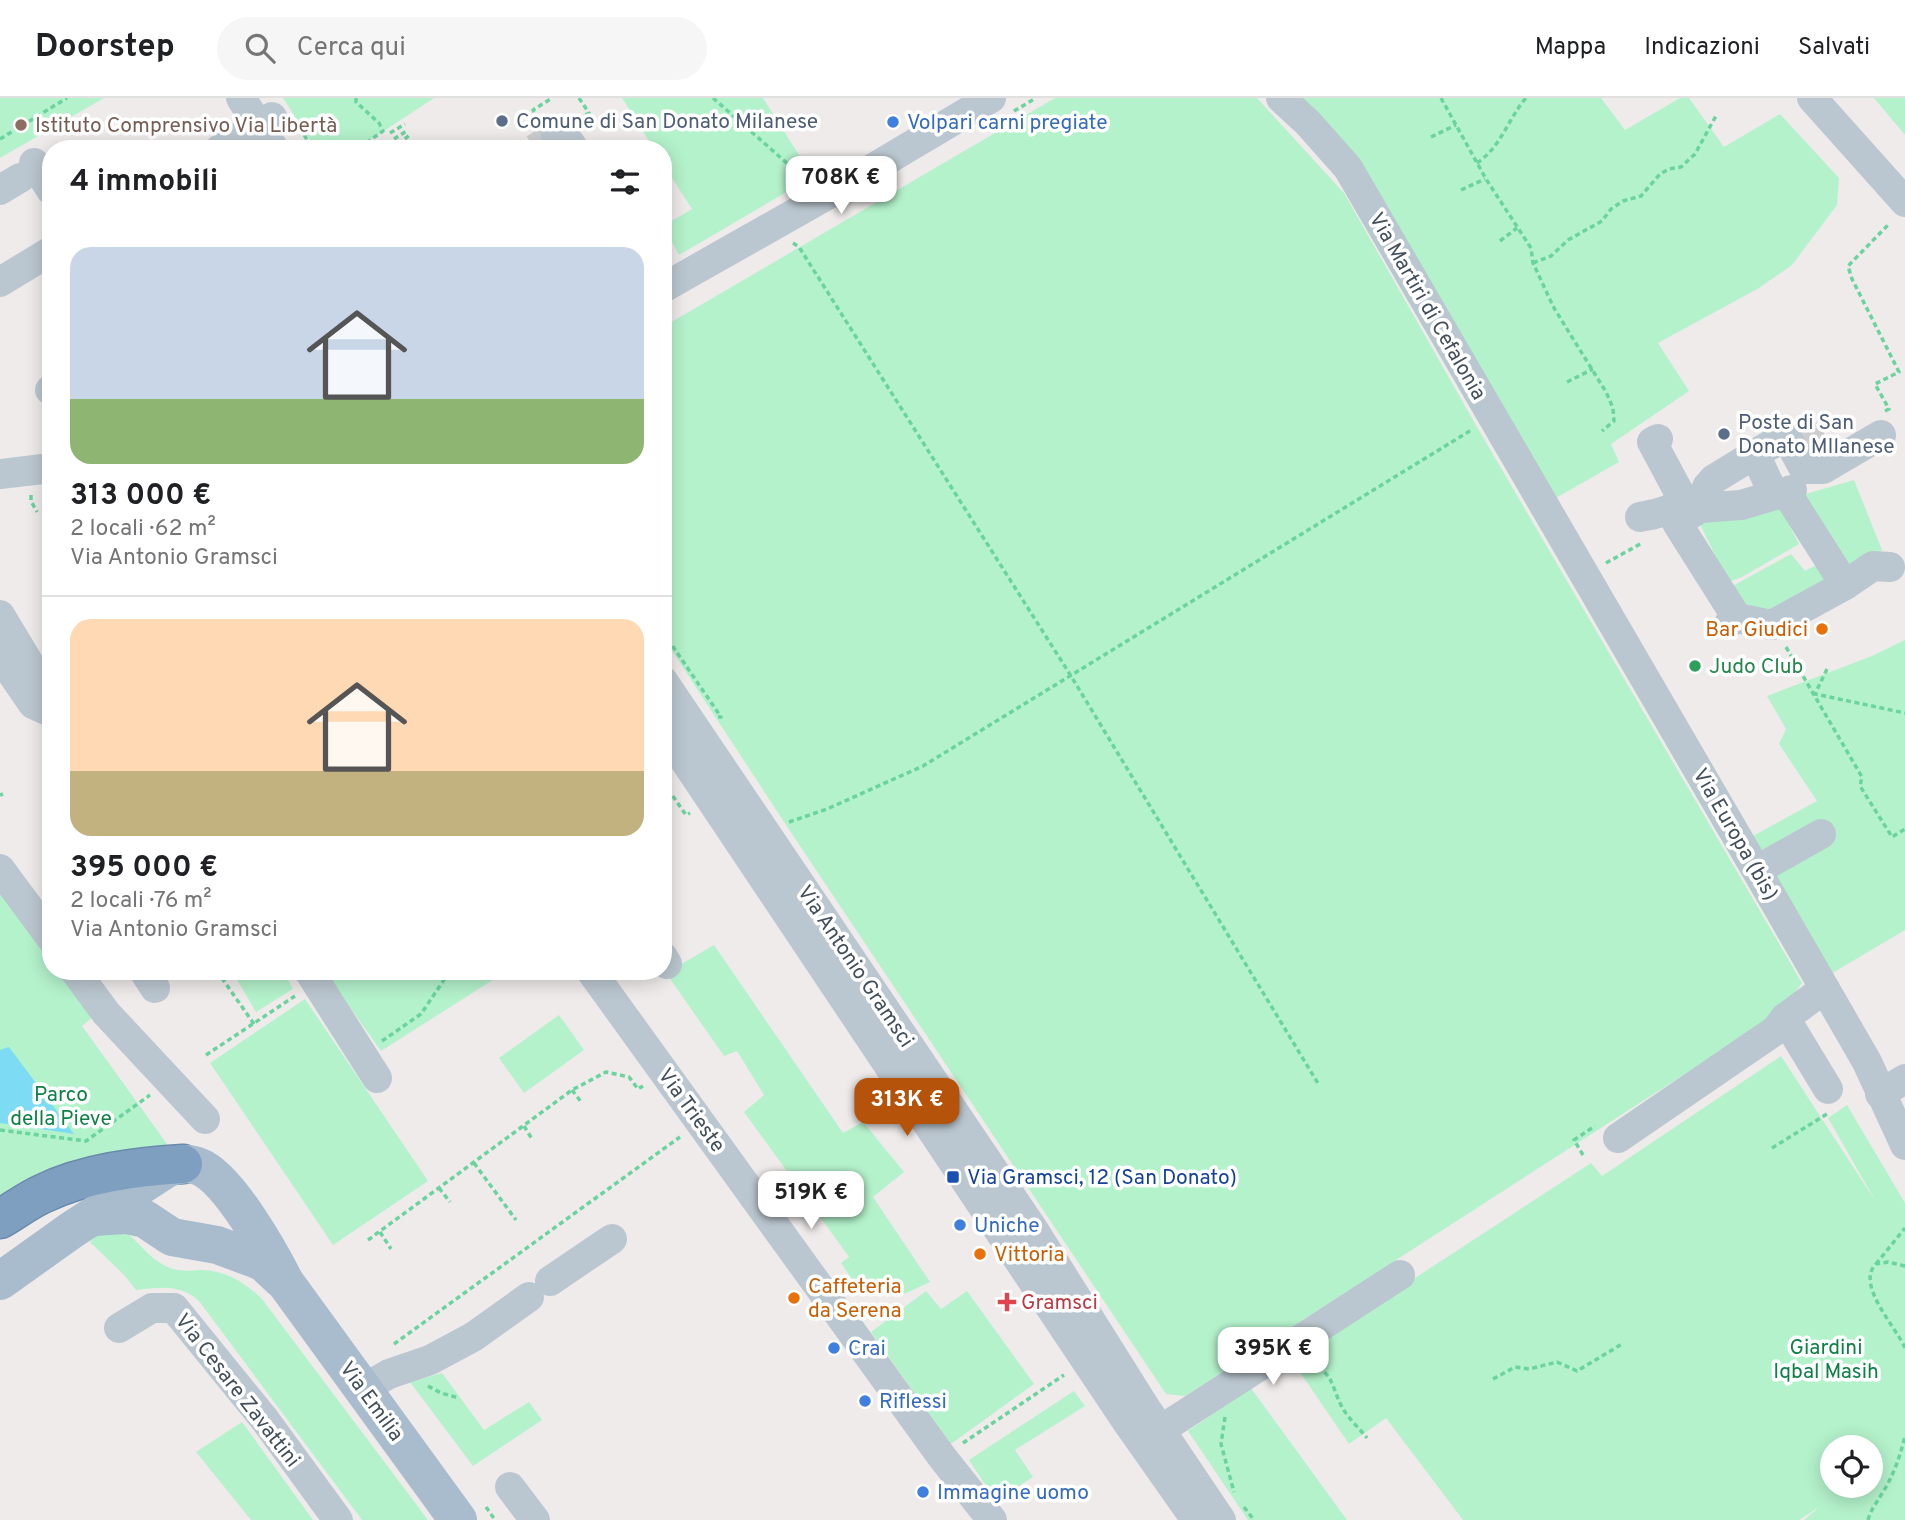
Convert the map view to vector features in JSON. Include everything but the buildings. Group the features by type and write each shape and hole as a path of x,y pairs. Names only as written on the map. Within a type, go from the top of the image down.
{"highway":[{"path":"0,1219 39,1195 85,1178 139,1167 187,1170"}],"main road":[{"path":"0,1281 93,1217 187,1170"},
{"path":"187,1170 221,1189 223,1198 218,1220 201,1236 170,1233 150,1214 148,1198 154,1181 187,1170"},
{"name":"Via Emilia","path":"187,1170 243,1212 263,1241 285,1282 458,1520"},
{"name":"Via Emilia","path":"93,1217 137,1217 170,1233 217,1245 255,1259 264,1263 285,1282"}],"street":[{"path":"241,98 284,140"},
{"path":"672,283 991,98"},
{"name":"Via Martiri di Cefalonia","path":"1281,98 1308,123 1348,168 1557,528"},
{"path":"1812,98 1896,213"},
{"path":"235,140 266,122"},
{"path":"18,177 42,186"},
{"path":"0,282 42,256"},
{"path":"1640,517 1677,506 1682,498 1652,442 1658,439"},
{"path":"1688,515 1714,479 1774,443 1792,440 1804,469 1823,469 1865,441"},
{"path":"1755,454 1845,585"},
{"path":"0,474 42,469"},
{"path":"1688,515 1741,505 1849,472"},
{"path":"1688,515 1734,620 1772,625 1845,585 1873,566 1891,567"},
{"name":"Via Europa (bis)","path":"1557,528 1867,1062 1892,1086 1905,1145"},
{"path":"0,615 33,670 42,677"},
{"path":"0,656 42,714"},
{"name":"Via Antonio Gramsci","path":"672,702 937,1113"},
{"name":"Via Antonio Gramsci","path":"672,740 937,1113 1035,1233 1143,1404 1151,1435 1196,1520"},
{"path":"1757,870 1821,834"},
{"path":"0,869 42,926"},
{"path":"82,980 106,1013 205,1119"},
{"path":"314,980 369,1065"},
{"name":"Via Trieste","path":"597,980 942,1457 992,1520"},
{"path":"1618,1138 1776,1030 1785,1018 1824,989"},
{"path":"1785,1018 1827,1102"},
{"path":"363,1389 389,1374 430,1360 473,1337 612,1239"},
{"path":"1151,1435 1400,1275"},
{"name":"Via Cesare Zavattini","path":"119,1328 152,1308 174,1308 265,1420 338,1520"},
{"name":"Via Antonio Gramsci","path":"1151,1435 1221,1520"}],"path":[{"path":"0,139 67,98"},
{"path":"356,98 356,102 379,123 383,131 370,140"},
{"path":"579,98 589,113"},
{"path":"713,98 810,184 821,198"},
{"path":"1441,98 1486,179 1531,248 1532,263 1568,333 1613,408 1614,421 1602,431"},
{"path":"1477,163 1490,155 1512,116 1526,98"},
{"path":"1532,263 1551,256 1568,240 1602,221 1611,209 1623,201 1641,195 1660,174 1681,167 1695,154 1717,114"},
{"path":"390,133 405,124"},
{"path":"1431,137 1456,125"},
{"path":"394,139 409,132 402,140"},
{"path":"1461,190 1486,179"},
{"path":"1865,441 1864,426 1889,409 1875,384 1899,372 1852,279 1848,265 1896,213"},
{"path":"773,226 799,247 1071,676 1319,1085"},
{"path":"1500,242 1517,228"},
{"path":"1567,382 1592,369"},
{"path":"780,825 827,809 923,766 1477,427"},
{"path":"1772,625 1862,776 1860,786 1892,837 1905,829"},
{"path":"1815,694 1827,669"},
{"path":"1815,694 1905,713"},
{"path":"672,795 686,815 694,811"},
{"path":"224,980 254,1024"},
{"path":"206,1055 254,1024 308,980"},
{"path":"369,1065 387,1039 421,1014 445,980"},
{"path":"368,1240 572,1090 606,1072 629,1077 638,1089 664,1070"},
{"path":"0,1130 86,1140 169,1082"},
{"path":"572,1090 582,1103"},
{"path":"1772,1148 1827,1102"},
{"path":"388,1349 700,1120"},
{"path":"524,1126 533,1139"},
{"path":"474,1163 516,1220"},
{"path":"439,1188 450,1202"},
{"path":"1905,1228 1870,1270 1868,1278 1888,1322 1899,1334 1905,1348"},
{"path":"380,1232 391,1249"},
{"path":"1875,1264 1888,1262 1905,1266"},
{"path":"1493,1379 1515,1367 1529,1369 1557,1362 1577,1371 1622,1344"},
{"path":"1289,1347 1324,1370 1332,1380 1342,1407 1367,1438"},
{"path":"942,1457 1071,1370"},
{"path":"1225,1413 1221,1444 1227,1470 1234,1492 1254,1520"},
{"path":"1868,1520 1872,1507 1881,1496 1900,1457 1905,1436"}],"green space":[{"name":"Istituto Comprensivo Via Libertà","path":"0,98 104,98 0,158"},
{"path":"283,98 434,98 370,140 310,140"},
{"path":"622,98 763,98 811,174 795,187 679,255 672,242 672,221 692,209 672,178 672,140 648,140"},
{"path":"1055,98 1257,98 1344,193 1477,427 1802,983 1778,1014 1185,1396 1166,1394 672,651 672,322"},
{"path":"1301,98 1601,98 1625,130 1680,98 1689,98 1724,147 1780,114 1839,178 1837,205 1792,265 1759,288 1658,343 1689,391 1611,444 1619,462 1554,499"},
{"path":"1874,98 1905,98 1905,135"},
{"path":"1854,480 1882,550 1845,574 1799,496"},
{"path":"1777,501 1799,544 1742,577 1728,582 1699,522"},
{"path":"1791,554 1805,571 1822,562 1831,576 1769,610 1746,612 1727,589"},
{"path":"1905,640 1905,930 1829,975 1749,838 1817,801 1779,744 1786,729 1767,696 1872,656"},
{"name":"Parco della Pieve","path":"0,886 42,944 42,980 68,980 94,1016 82,1026 167,1144 160,1150 0,1202"},
{"path":"714,945 843,1133 863,1122 904,1172 873,1197 930,1282 904,1294 881,1281 854,1282 841,1263 849,1257 744,1112 764,1095 737,1051 724,1056 671,980 672,970"},
{"path":"237,980 288,980 293,989 256,1012"},
{"path":"330,980 493,980 381,1051"},
{"path":"305,999 428,1181 333,1245 210,1063"},
{"path":"559,1015 584,1050 524,1093 499,1058"},
{"name":"Giardini Iqbal Masih","path":"1781,1056 1876,1202 1828,1118 1847,1105 1905,1203 1905,1520 1804,1520 1819,1507 1799,1520 1463,1520 1386,1418 1349,1444 1291,1359 1591,1163 1602,1176"},
{"path":"122,1230 164,1265 176,1270 218,1272 241,1282 262,1299 428,1520 362,1520 199,1301 177,1289 136,1290 90,1242 100,1232"},
{"path":"926,1291 941,1309 967,1291 1034,1384 951,1444 871,1332"},
{"path":"442,1373 484,1430 529,1402 542,1420 473,1466 410,1382"},
{"path":"1251,1388 1347,1520 1248,1520 1188,1431"},
{"path":"1074,1391 1085,1406 1015,1450 1033,1477 996,1501 969,1460"},
{"path":"242,1422 313,1520 251,1520 196,1452"}],"water":[{"path":"9,1047 74,1134 0,1123 0,1050"}],"tunnel":[{"path":"548,140 556,135"},
{"path":"1795,440 1839,436"}],"place":[{"name":"Comune di San Donato Milanese","path":"502,121"},
{"name":"Volpari carni pregiate","path":"893,122"},
{"name":"Istituto Comprensivo Via Libertà","path":"21,125"},
{"name":"Poste di San Donato MIlanese","path":"1724,434"},
{"name":"Bar Giudici","path":"1822,629"},
{"name":"Judo Club","path":"1695,666"},
{"name":"Via Gramsci, 12 (San Donato)","path":"953,1177"},
{"name":"Uniche","path":"960,1225"},
{"name":"Vittoria","path":"980,1254"},
{"name":"Caffeteria da Serena","path":"794,1298"},
{"name":"Gramsci","path":"1007,1302"},
{"name":"Crai","path":"834,1348"},
{"name":"Riflessi","path":"865,1401"},
{"name":"Immagine uomo","path":"923,1492"}]}
